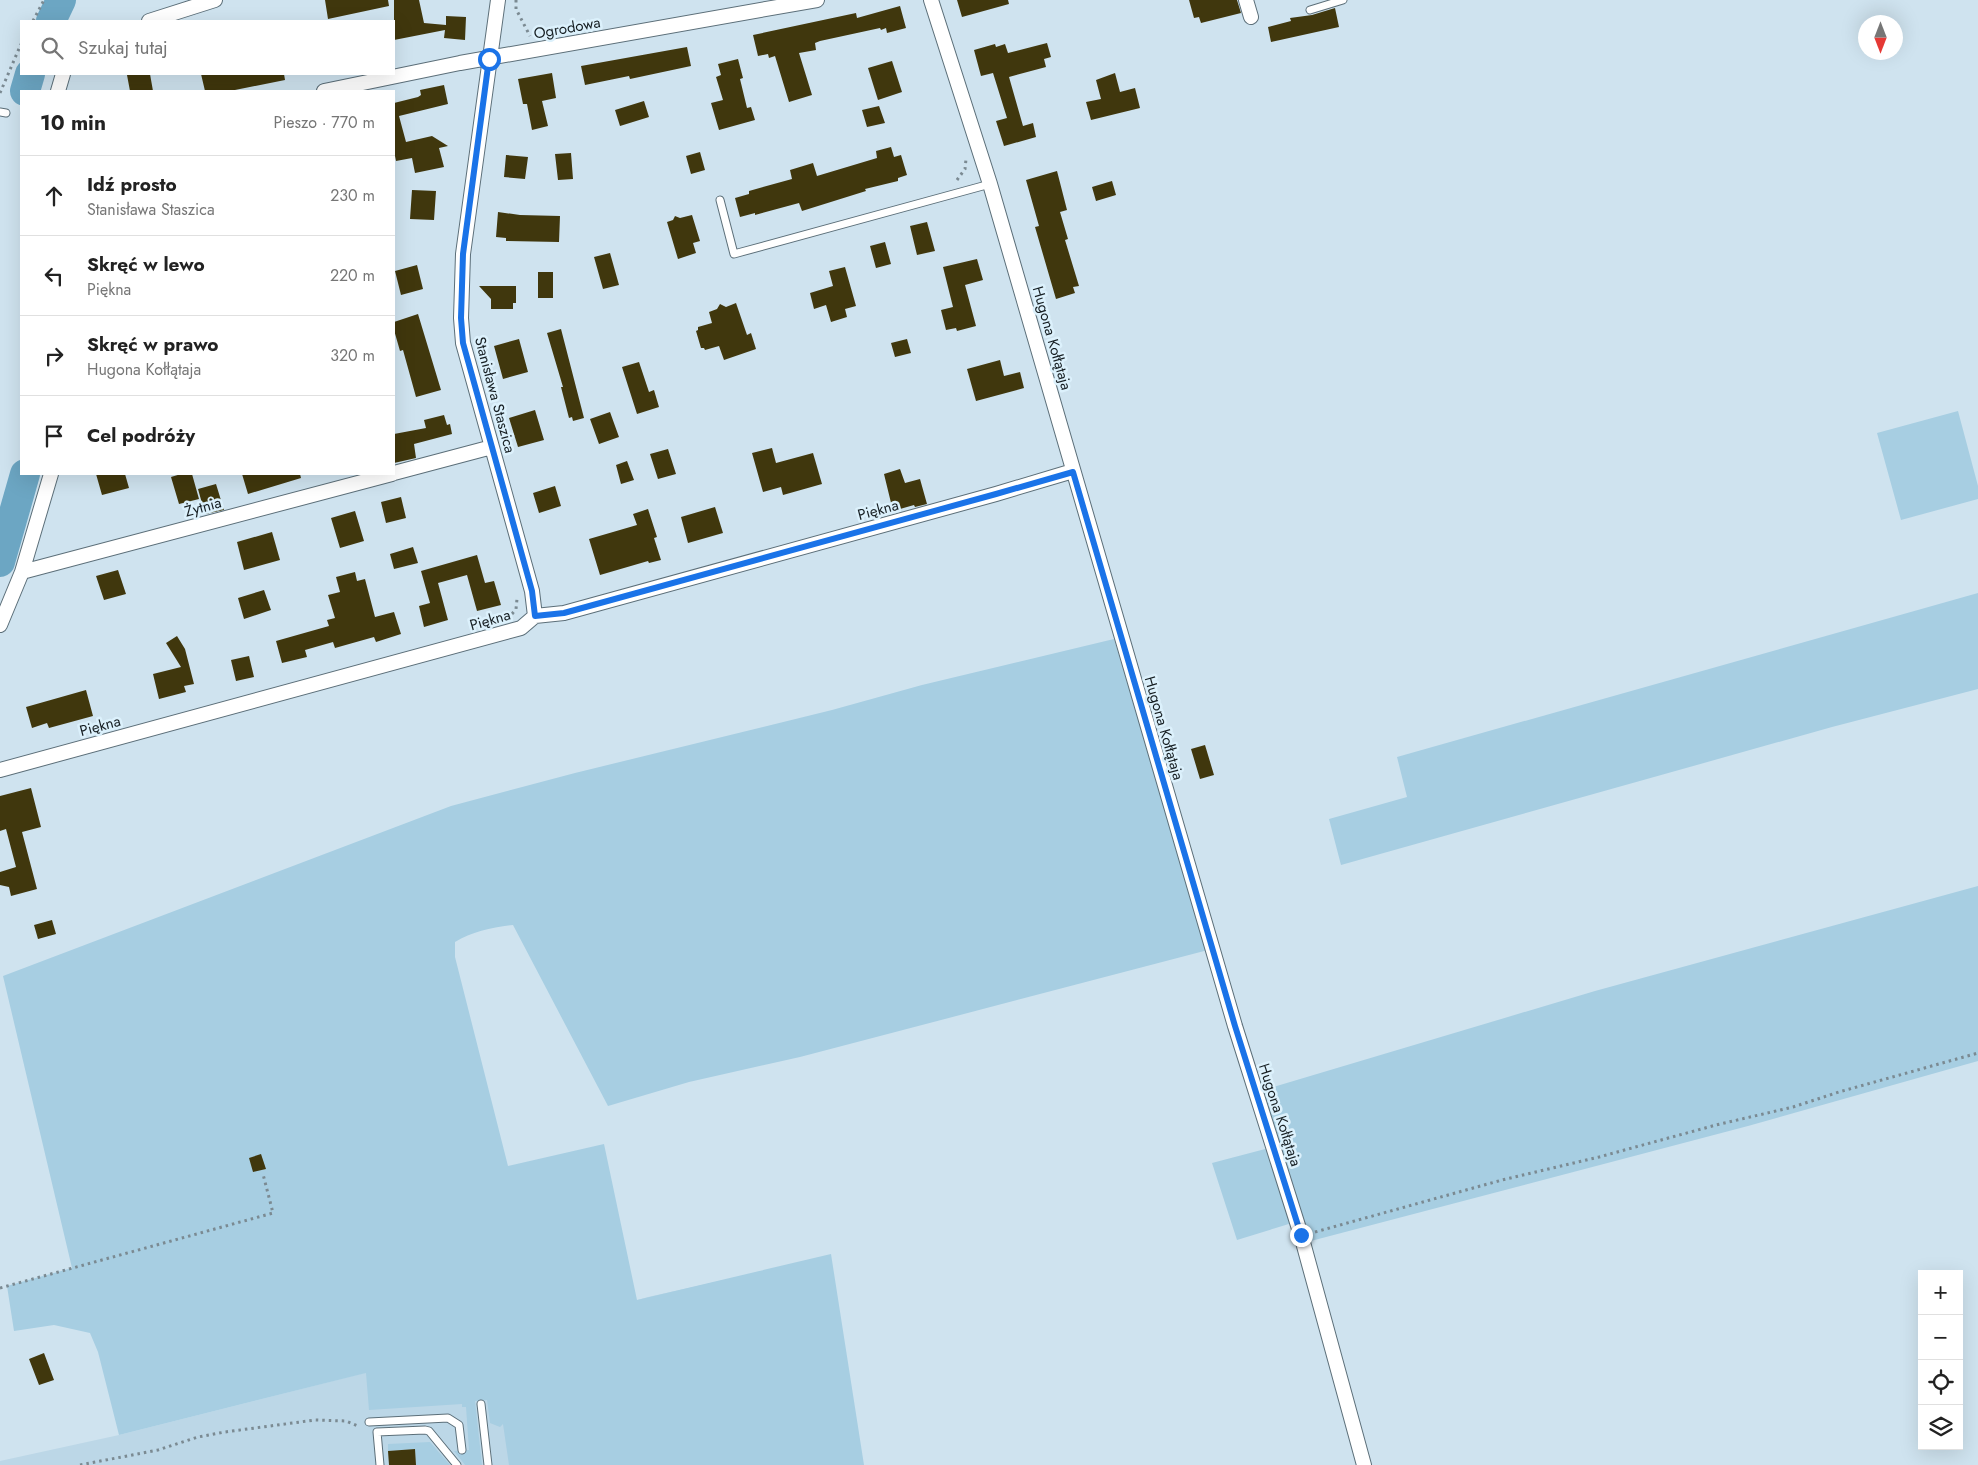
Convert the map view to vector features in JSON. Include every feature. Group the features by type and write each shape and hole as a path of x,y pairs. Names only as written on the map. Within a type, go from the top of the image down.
{"street":[{"path":"152,20 215,0"},
{"name":"Stanisława Staszica","path":"498,0 463,254 461,318 463,343 532,591 535,616"},
{"name":"Ogrodowa","path":"329,90 460,63 817,0"},
{"name":"Hugona Kołłątaja","path":"931,0 990,184 1235,1026 1301,1235 1364,1465"},
{"path":"1246,0 1251,18"},
{"path":"58,90 64,75"},
{"name":"Żytnia","path":"395,472 492,447"},
{"name":"Piękna","path":"0,770 521,628 535,616 564,613 1073,472"},
{"path":"0,625 22,572 51,475"},
{"name":"Żytnia","path":"22,572 386,475"}],"lane":[{"path":"1310,10 1343,0"},
{"path":"720,200 734,254 990,184"},
{"path":"481,1404 488,1465"},
{"path":"380,1465 377,1432 372,1422 448,1418 459,1425 462,1450"},
{"path":"377,1432 429,1431 457,1465"}],"path":[{"path":"34,20 44,0"},
{"path":"516,0 516,9 538,50"},
{"path":"0,93 20,46"},
{"path":"953,182 959,179 965,169 966,159 963,150"},
{"path":"1301,1235 1335,1228 1502,1180 1793,1107 1839,1092 1978,1054"},
{"path":"0,1288 273,1213 263,1174"},
{"path":"80,1465 158,1450 198,1437 315,1420 346,1421 358,1425 367,1432 377,1432"}],"shaded area":[{"path":"1958,411 1978,486 1978,499 1901,520 1877,433"},
{"path":"1978,593 1978,689 1832,727 1341,865 1329,819 1407,797 1397,757"},
{"path":"1114,639 1208,950 800,1057 689,1082 608,1106 513,925 468,935 455,942 455,957 508,1166 604,1144 637,1300 831,1254 864,1465 509,1465 503,1424 500,1427 490,1423 487,1400 475,1401 482,1465 465,1465 454,1451 469,1450 466,1407 462,1407 462,1404 369,1410 366,1373 119,1435 98,1352 90,1333 54,1325 14,1331 7,1286 72,1268 3,976 451,806 575,773 832,710 922,685"},
{"path":"1978,886 1978,1061 1748,1126 1307,1242 1260,1091 1595,991"},
{"path":"1269,1148 1292,1223 1237,1240 1212,1163"},
{"path":"747,1275 814,1465 0,1465 0,1461 119,1435 507,1337 648,1297"},
{"path":"430,1442 450,1465 416,1465 415,1449 388,1451 388,1444"}],"building":[{"path":"325,0 388,0 389,6 328,19"},
{"path":"394,0 419,0 424,23 446,25 446,16 466,17 465,40 444,38 445,30 395,40"},
{"path":"957,0 1008,0 1009,4 962,17"},
{"path":"1189,0 1237,0 1241,13 1201,23 1199,17 1194,18"},
{"path":"900,6 906,28 887,33 886,28 881,30 880,28 820,41 815,43 816,50 799,53 812,95 789,102 775,56 769,58 768,54 758,56 753,35 856,13 857,18"},
{"path":"1335,8 1339,27 1271,42 1268,27 1291,21 1290,18 1312,15"},
{"path":"1047,43 1051,57 1044,59 1046,67 1009,77 1023,126 1033,123 1036,137 1004,146 996,121 1007,118 993,73 981,76 974,50 995,44 996,47 1005,44 1008,53"},
{"path":"687,47 691,66 630,79 629,76 585,85 581,66"},
{"path":"738,59 743,78 740,79 747,108 751,107 755,120 719,130 711,103 723,100 716,77 721,75 718,64"},
{"path":"892,61 902,92 878,100 868,68"},
{"path":"552,73 556,98 542,101 548,126 532,130 527,104 523,104 518,79"},
{"path":"1115,73 1120,92 1135,88 1140,108 1091,120 1086,102 1101,99 1096,80"},
{"path":"127,75 150,75 153,90 130,90"},
{"path":"201,75 284,75 285,80 235,90 205,90"},
{"path":"444,85 448,104 399,116 406,142 432,136 448,146 439,148 444,167 415,173 412,158 396,161 395,103 418,97 421,95 420,90"},
{"path":"644,101 649,117 620,126 615,110"},
{"path":"879,106 885,123 867,127 862,110"},
{"path":"891,147 894,157 901,155 907,175 898,178 898,181 865,189 866,191 802,211 799,203 755,215 755,213 740,217 735,198 749,194 749,191 792,179 790,170 813,163 817,176 877,158 876,151"},
{"path":"700,152 705,170 691,174 686,156"},
{"path":"571,153 573,179 558,180 555,154"},
{"path":"506,155 528,157 525,179 504,177"},
{"path":"1057,171 1067,210 1060,212 1068,239 1065,240 1079,286 1073,287 1075,293 1056,299 1035,227 1039,226 1026,180"},
{"path":"1112,181 1116,195 1096,201 1092,187"},
{"path":"412,190 436,191 434,220 410,219"},
{"path":"498,212 520,215 560,216 559,242 506,241 506,238 496,237"},
{"path":"692,215 700,241 693,243 696,253 678,259 667,222 673,220 675,216 680,218"},
{"path":"927,222 935,251 917,255 910,226"},
{"path":"885,242 891,264 876,268 870,246"},
{"path":"610,253 619,285 603,289 594,257"},
{"path":"977,259 983,280 965,285 976,326 957,331 956,328 946,330 941,310 953,307 943,267"},
{"path":"417,265 423,289 401,295 395,271"},
{"path":"845,267 856,306 845,309 847,317 831,322 826,305 814,309 810,293 833,286 829,271"},
{"path":"538,272 553,272 553,298 538,298"},
{"path":"479,286 516,286 516,303 513,303 513,309 491,309 491,299"},
{"path":"736,303 747,335 751,333 756,349 724,360 719,346 705,350 701,348 696,331 698,327 712,323 709,312 717,309 720,304 726,307"},
{"path":"418,314 441,390 416,397 403,350 400,351 395,334 395,322"},
{"path":"561,329 584,418 573,421 572,417 569,418 561,387 563,387 547,333"},
{"path":"519,339 528,372 503,379 494,346"},
{"path":"907,339 911,353 895,357 891,343"},
{"path":"1000,360 1004,376 1020,372 1024,388 976,401 967,369"},
{"path":"639,362 649,392 654,390 659,407 637,414 622,367"},
{"path":"535,410 544,440 518,447 509,418"},
{"path":"610,412 619,437 599,444 590,419"},
{"path":"444,415 447,425 450,424 452,434 414,444 416,458 395,463 395,434 426,428 424,420"},
{"path":"772,448 776,463 813,453 822,484 783,495 781,487 763,492 752,453"},
{"path":"668,449 676,474 658,479 650,454"},
{"path":"627,461 634,480 621,484 616,465"},
{"path":"900,469 905,483 920,479 927,504 915,507 914,505 893,511 884,474"},
{"path":"96,475 125,475 129,488 102,495"},
{"path":"192,475 199,499 179,504 171,477"},
{"path":"242,475 300,475 301,478 248,494"},
{"path":"216,484 224,510 205,514 198,489"},
{"path":"555,486 561,506 539,513 533,493"},
{"path":"401,497 406,518 386,523 381,502"},
{"path":"715,507 723,533 688,543 681,517"},
{"path":"648,509 657,537 654,538 661,560 649,563 648,561 600,575 589,539 637,525 633,514"},
{"path":"355,511 364,541 340,548 331,518"},
{"path":"272,532 280,560 244,570 237,542"},
{"path":"413,547 418,563 394,569 390,554"},
{"path":"477,555 485,583 494,581 501,605 477,611 467,575 438,583 448,620 424,627 419,606 430,603 421,571"},
{"path":"118,570 126,594 104,600 96,576"},
{"path":"355,572 357,581 365,579 375,617 394,612 401,634 376,642 374,637 335,648 333,642 305,650 307,657 282,663 276,641 329,626 327,620 335,618 328,595 340,592 336,577"},
{"path":"264,590 271,610 244,619 238,598"},
{"path":"177,636 185,649 194,684 184,686 186,692 159,699 153,674 181,667 166,643"},
{"path":"249,656 254,677 236,681 231,660"},
{"path":"86,690 93,716 49,728 47,723 32,728 26,707"},
{"path":"1205,745 1214,775 1200,779 1191,749"},
{"path":"31,788 41,827 22,832 37,889 11,896 9,887 0,885 0,872 16,867 6,829 0,831 0,796"},
{"path":"52,920 56,934 38,939 34,925"},
{"path":"261,1154 266,1169 253,1172 249,1158"},
{"path":"44,1353 54,1380 39,1385 29,1359"},
{"path":"415,1449 416,1465 389,1465 388,1451"}],"waterway":[{"path":"51,20 61,0"},
{"path":"25,90 30,75"},
{"path":"0,562 25,475"}],"route":[{"path":"489,59 463,254 461,285 463,343 532,591 535,616 564,613 1073,472 1235,1026 1301,1235"}]}
